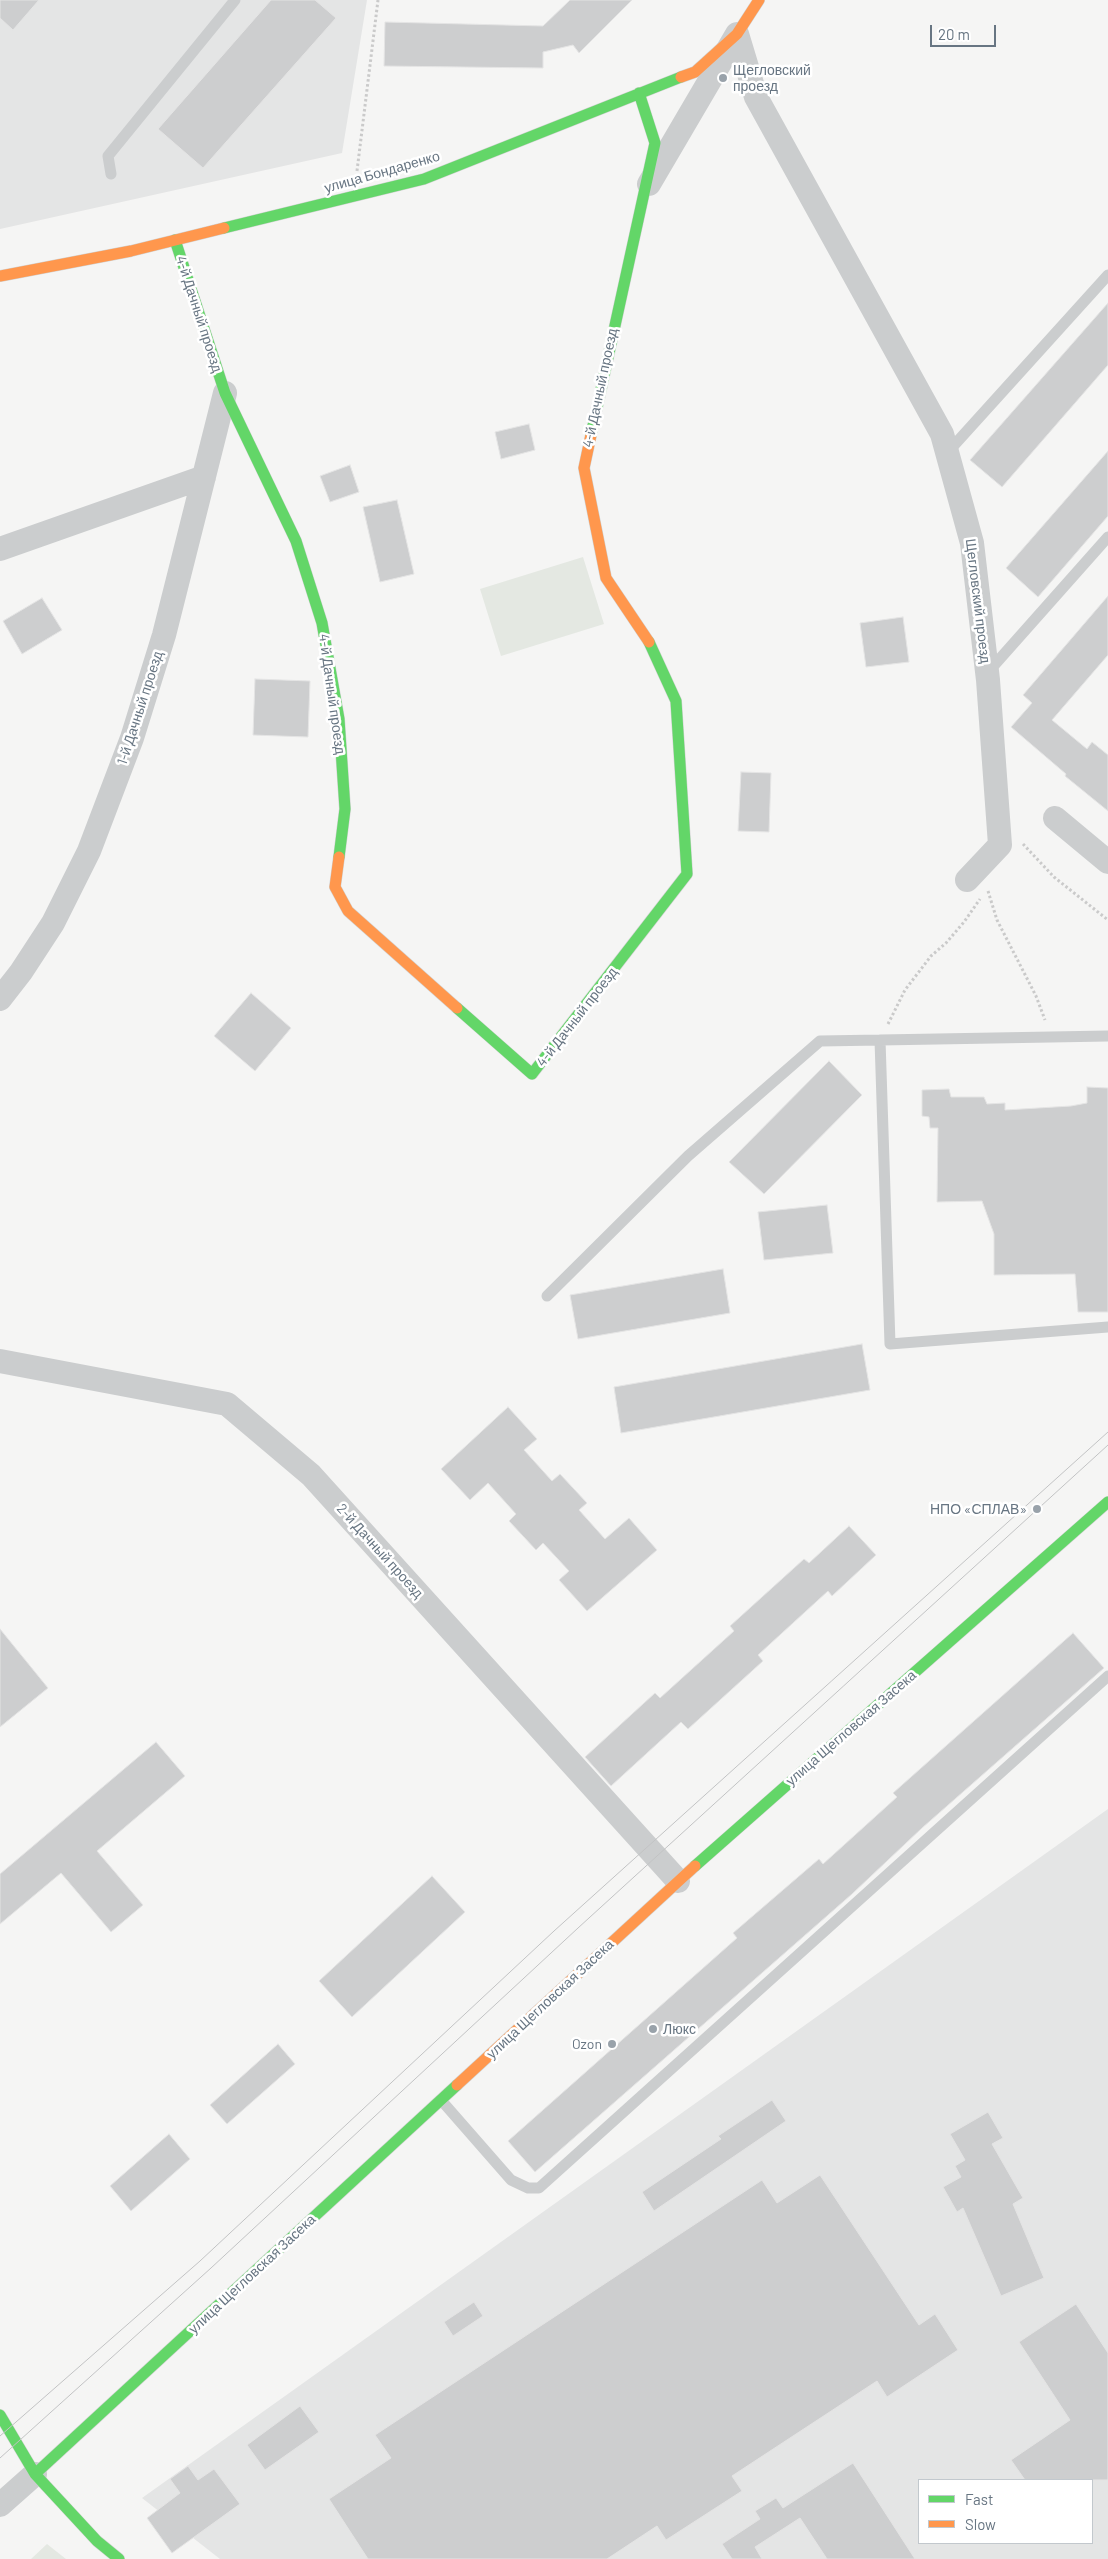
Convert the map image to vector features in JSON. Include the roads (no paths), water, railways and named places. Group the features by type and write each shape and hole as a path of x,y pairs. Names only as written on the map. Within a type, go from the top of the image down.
{"street":[{"name":"улица Бондаренко","path":"0,276 131,252 424,179 695,72 737,34 759,0"},
{"path":"645,192 737,34"},
{"name":"Щегловский проезд","path":"737,34 756,96 942,434 972,543 987,672 1000,845 967,880"},
{"name":"4-й Дачный проезд","path":"176,240 225,393 296,541 322,623 339,719 345,809 335,887 348,911 532,1074 687,874 676,701 649,642 606,578 584,468 615,318 655,143 639,93"},
{"name":"1-й Дачный проезд","path":"0,999 54,923 92,842 132,738 164,635 225,393"},
{"path":"0,549 204,477"},
{"path":"1055,818 1108,862"},
{"name":"2-й Дачный проезд","path":"0,1360 227,1404 311,1474 678,1881"},
{"name":"улица Щегловская Засека","path":"0,2505 678,1881 1108,1502"},
{"path":"0,2415 35,2474 97,2541 119,2559"}],"lane":[{"path":"111,174 108,156 235,0"},
{"path":"947,453 1108,275"},
{"path":"987,672 1108,537"},
{"path":"547,1296 688,1156 820,1040 1108,1036"},
{"path":"880,1040 890,1344 1108,1328"},
{"path":"441,2100 511,2180 528,2188 539,2188 1108,1676"}],"tram line":[{"path":"0,2436 200,2261 554,1931 1108,1432"},
{"path":"0,2458 211,2268 578,1928 1108,1445"}],"place":[{"name":"Щегловский проезд","path":"723,78"},
{"name":"НПО «СПЛАВ»","path":"1037,1509"},
{"name":"Люкс","path":"653,2029"},
{"name":"Ozon","path":"612,2044"}]}
